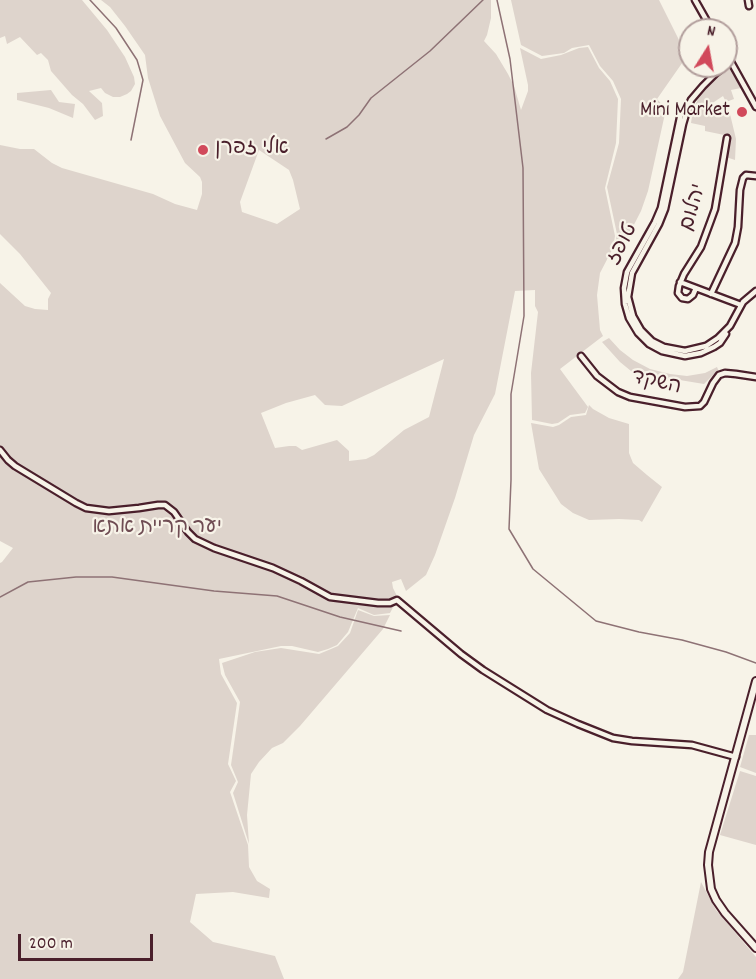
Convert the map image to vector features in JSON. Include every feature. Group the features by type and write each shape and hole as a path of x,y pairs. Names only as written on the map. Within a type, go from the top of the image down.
{"street":[{"path":"695,0 705,18"},
{"path":"747,0 749,6"},
{"path":"738,73 756,107"},
{"name":"טופז","path":"711,78 692,100 683,124 665,209 632,273 629,303 641,330 652,340 664,347 685,351 706,346 718,338 730,326 741,305 756,291"},
{"name":"יהלום","path":"681,282 701,246 715,209 727,138"},
{"path":"711,294 735,243 743,178 746,175 756,176"},
{"path":"696,288 688,299 681,298 678,293 681,282 741,305"},
{"name":"השקד","path":"581,356 597,376 618,392 630,397 685,407 700,406 719,375 725,373 756,377"},
{"path":"0,450 15,466 86,508 110,511 165,505 174,512 195,539 214,548 273,568 330,597 378,603 390,603 397,600 483,670 547,710 578,724 613,738 692,745 736,757"},
{"path":"756,681 709,852 708,865 711,889 716,900 756,948"}],"green space":[{"path":"0,0 82,0 107,30 125,57 134,77 135,84 131,91 120,97 113,97 101,88 89,91 102,103 103,116 95,120 51,71 48,60 41,53 37,55 20,37 7,44 5,36 0,38"},
{"name":"יער קריית אתא","path":"101,0 491,0 491,18 484,41 496,54 508,74 521,110 528,85 520,48 541,59 588,47 599,68 610,81 618,99 616,143 605,188 615,236 613,248 600,273 597,295 600,330 603,336 560,369 588,407 585,413 570,415 552,424 532,420 531,373 538,312 535,306 535,290 515,291 495,394 474,435 455,498 426,575 406,591 401,579 392,582 398,598 390,613 374,615 358,608 348,632 337,645 328,649 318,652 281,646 219,659 221,674 237,703 228,764 236,781 230,792 248,845 249,867 257,881 270,889 269,898 233,892 196,894 190,922 213,942 275,956 284,979 0,979 0,563 13,548 0,541 0,283 25,306 35,309 48,310 48,299 51,293 20,254 0,234 0,145 34,149 62,168 153,194 175,204 197,210 202,194 200,177 185,163 160,116 148,78 145,55 110,7","holes":["259,150 289,170 293,180 300,209 277,224 242,212 240,202","444,359 429,417 404,430 374,455 366,459 349,461 349,451 337,440 302,450 296,446 275,448 261,413 315,395 325,405 342,406"]},
{"path":"511,0 659,0 678,38 678,69 657,99 666,109 648,191 641,211 622,248 615,245 617,234 607,187 619,143 621,99 613,81 600,66 589,45 572,48 564,53 542,56 521,45"},
{"path":"716,78 735,78 741,88 731,90 734,99 726,102 723,96 711,104 719,116 730,114 736,139 735,160 726,157 729,136 705,131 705,126 691,123 698,99"},
{"path":"51,90 59,102 75,104 73,118 49,108 17,100 17,93"},
{"path":"609,338 633,360 650,369 687,376 705,373 717,367 719,372 704,384 637,373 620,362 602,342"},
{"path":"589,405 609,418 629,424 629,453 633,463 662,487 642,522 619,519 589,520 573,513 561,504 539,469 531,423 553,427 571,417 586,415"},
{"path":"358,610 374,616 390,615 383,629 300,726 283,743 272,748 251,774 247,815 249,844 233,793 238,782 231,765 240,702 225,675 222,663 255,652 281,648 319,654 338,646 350,633"},
{"path":"749,735 756,735 756,773 740,767"},
{"path":"740,771 756,776 756,845 720,835"},
{"path":"701,882 716,910 756,957 756,979 678,979 683,972"}],"waterway":[{"path":"90,0 116,28 137,60 143,80 131,140"},
{"path":"326,139 347,127 371,98 430,51 483,0"},
{"path":"497,0 510,59 523,168 524,316 511,394 509,529 533,569 596,621 682,640 756,663"},
{"path":"0,597 28,582 76,577 112,577 214,591 277,596 340,617 401,631"}],"place":[{"name":"Mini Market","path":"742,112"},
{"name":"אלי זפרן","path":"203,150"}]}
